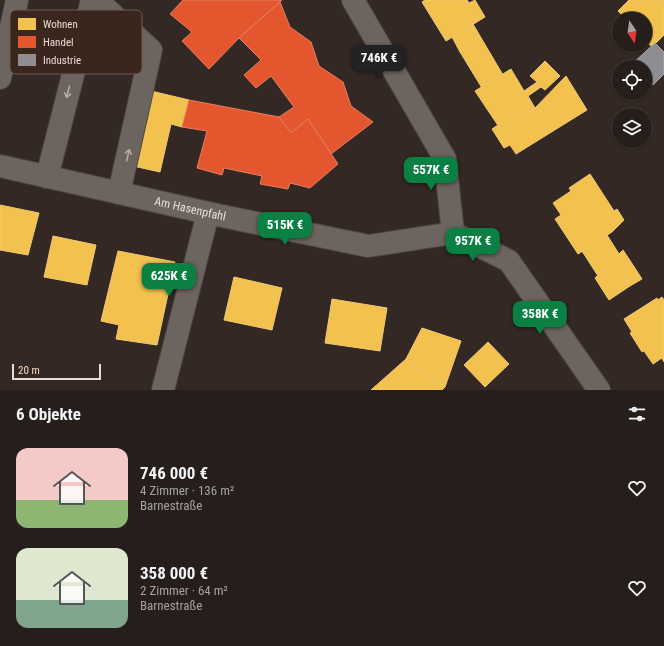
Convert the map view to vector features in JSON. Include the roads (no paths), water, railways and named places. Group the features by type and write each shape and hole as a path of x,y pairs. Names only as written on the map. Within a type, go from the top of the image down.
{"street":[{"path":"15,10 17,0"},
{"path":"89,10 92,0"},
{"path":"97,0 108,10"},
{"path":"354,0 445,159 453,233 509,261 599,390"},
{"path":"0,78 10,32"},
{"path":"119,193 151,50 142,42"},
{"path":"46,177 73,74"},
{"name":"Am Hasenpfahl","path":"0,166 208,213 368,246 453,233"},
{"path":"163,390 208,213"}]}
